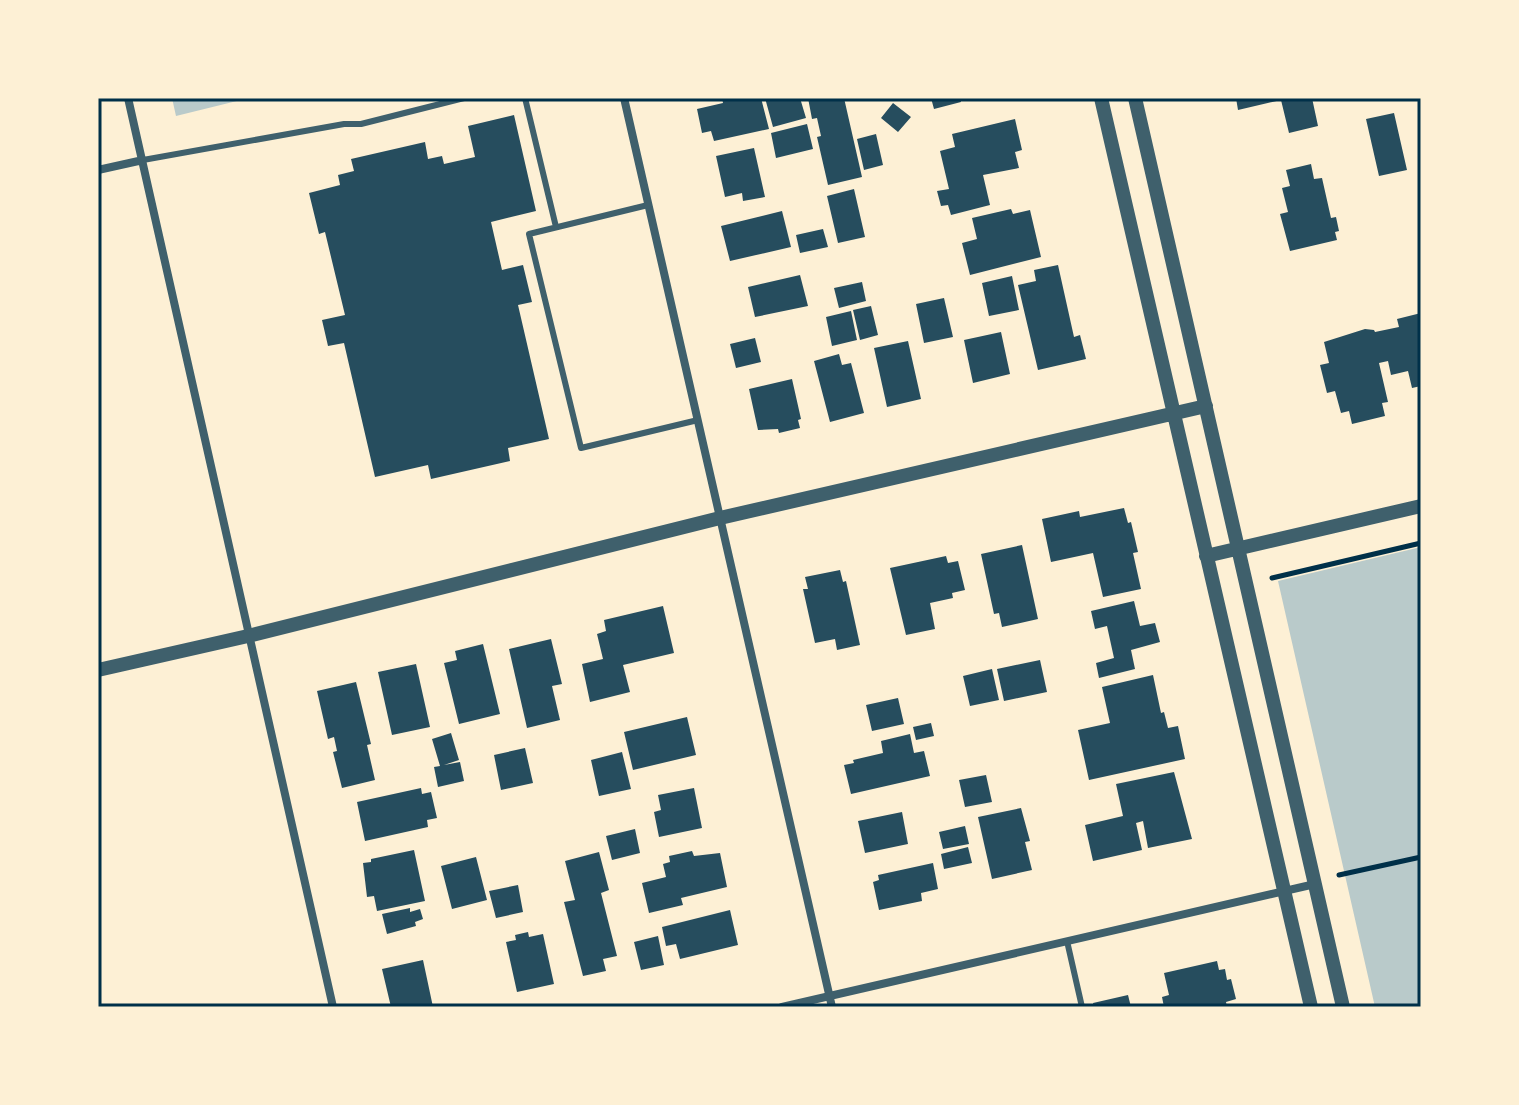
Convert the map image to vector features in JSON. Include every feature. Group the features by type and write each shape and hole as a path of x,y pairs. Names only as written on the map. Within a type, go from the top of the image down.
{"street":[{"path":"128,98 333,1007"},
{"path":"624,98 832,1007"},
{"path":"1101,98 1311,1007"},
{"path":"1135,98 1343,1007"},
{"path":"98,170 143,160"},
{"path":"98,670 248,636 720,518 1206,406"},
{"path":"1206,556 1421,506"},
{"path":"782,1007 1315,884"}],"lane":[{"path":"143,160 344,124 361,124 464,98"},
{"path":"525,98 556,227"},
{"path":"648,205 529,234 581,448 698,420"},
{"path":"1067,941 1082,1007"}],"path":[{"path":"1272,578 1421,543"},
{"path":"1339,875 1421,857"}],"shaded area":[{"path":"172,98 249,98 176,116"},
{"path":"1421,547 1421,1007 1375,1007 1278,581"}],"building":[{"path":"722,98 761,98 769,129 714,141 711,131 702,133 697,109 723,103"},
{"path":"765,98 800,98 806,118 773,127"},
{"path":"808,98 844,98 862,177 828,185 817,137 821,136 817,118 812,119"},
{"path":"931,98 960,98 961,102 934,109"},
{"path":"1236,98 1312,98 1318,126 1289,133 1281,100 1238,110"},
{"path":"893,103 911,117 898,132 881,118"},
{"path":"1394,113 1407,170 1379,176 1366,119"},
{"path":"514,115 536,211 491,222 502,270 523,265 532,302 518,305 549,439 508,448 510,461 431,479 428,465 375,477 344,343 328,346 322,320 345,315 325,232 319,234 309,193 340,185 338,175 354,171 351,159 425,142 428,159 442,156 444,164 475,157 468,126"},
{"path":"1015,119 1022,150 1015,152 1019,168 983,175 990,205 951,215 948,205 941,206 937,191 949,189 940,151 955,147 952,134"},
{"path":"807,124 813,149 776,158 771,133"},
{"path":"876,134 883,165 864,170 857,139"},
{"path":"754,148 765,197 743,201 742,193 725,197 716,156"},
{"path":"1311,164 1314,179 1322,178 1331,218 1336,217 1337,240 1290,251 1280,214 1288,212 1282,188 1290,186 1286,170"},
{"path":"854,189 865,237 838,243 827,196"},
{"path":"1011,209 1013,214 1030,210 1041,257 970,275 962,243 977,239 972,218"},
{"path":"782,211 791,247 730,261 721,226"},
{"path":"823,229 828,247 800,253 796,235"},
{"path":"1058,265 1074,337 1080,335 1086,359 1038,370 1018,285 1036,281 1034,270"},
{"path":"800,275 808,306 755,317 748,287"},
{"path":"1012,276 1019,310 989,316 982,283"},
{"path":"862,282 866,301 839,308 834,288"},
{"path":"944,298 953,337 924,343 916,304"},
{"path":"871,306 878,335 860,340 853,310"},
{"path":"851,311 857,340 832,346 826,317"},
{"path":"1421,313 1421,386 1412,388 1408,371 1391,375 1388,361 1379,363 1388,402 1382,403 1385,416 1352,424 1349,411 1341,413 1335,391 1327,393 1320,365 1329,363 1324,342 1365,329 1375,332 1399,327 1397,319"},
{"path":"1001,332 1010,374 973,383 964,340"},
{"path":"755,338 761,362 736,368 730,344"},
{"path":"908,341 921,399 887,407 874,348"},
{"path":"839,354 842,365 851,363 864,413 830,422 814,361"},
{"path":"792,379 801,419 798,420 800,428 779,433 778,429 758,430 749,389"},
{"path":"1124,508 1128,523 1131,522 1138,552 1133,553 1141,589 1103,597 1093,553 1051,562 1042,519 1079,511 1080,517"},
{"path":"1022,545 1038,619 1002,627 999,613 994,614 981,554"},
{"path":"946,556 948,563 958,561 965,590 952,593 953,598 930,603 935,629 906,635 890,568"},
{"path":"840,570 843,582 846,581 860,645 837,650 835,639 815,643 803,589 808,589 805,577"},
{"path":"1134,601 1140,626 1155,623 1160,642 1131,650 1135,669 1099,678 1096,663 1114,658 1107,626 1095,629 1091,611"},
{"path":"663,606 674,653 623,665 630,692 590,702 582,664 603,659 597,634 606,631 604,620"},
{"path":"551,639 562,684 552,686 560,720 527,728 509,649"},
{"path":"483,644 500,714 459,724 444,663 457,660 455,651"},
{"path":"1040,660 1047,692 1004,701 997,669"},
{"path":"416,664 430,727 392,735 378,672"},
{"path":"992,669 999,700 970,706 963,676"},
{"path":"1153,675 1161,713 1164,712 1168,728 1178,726 1185,759 1089,780 1078,730 1110,723 1102,687"},
{"path":"356,682 371,744 367,745 375,780 342,788 333,752 337,751 334,737 328,739 317,691"},
{"path":"898,698 904,724 872,731 866,705"},
{"path":"687,717 696,755 633,770 624,732"},
{"path":"931,723 934,736 916,740 913,727"},
{"path":"451,733 459,760 444,765 460,762 464,781 438,787 434,767 440,766 432,739"},
{"path":"910,734 914,753 924,751 930,776 851,794 844,765 883,753 881,741"},
{"path":"525,748 533,783 501,790 494,755"},
{"path":"622,752 631,789 599,796 591,760"},
{"path":"1174,772 1192,839 1148,848 1143,821 1136,823 1142,850 1093,861 1085,825 1123,816 1116,784"},
{"path":"986,775 992,802 965,807 959,780"},
{"path":"421,788 422,794 431,792 437,818 427,820 428,827 365,841 357,802"},
{"path":"694,788 702,828 659,837 654,812 661,810 658,795"},
{"path":"1021,808 1030,841 1025,842 1032,870 992,879 978,817"},
{"path":"902,812 908,844 865,853 858,821"},
{"path":"965,826 969,844 943,849 939,832"},
{"path":"635,829 640,853 612,860 606,836"},
{"path":"968,847 972,863 944,869 941,854"},
{"path":"414,850 425,901 377,911 374,896 367,897 363,863"},
{"path":"692,851 694,856 720,853 727,887 681,898 683,905 649,913 642,883 666,877 663,864 670,862 669,856"},
{"path":"599,852 609,890 601,893 617,956 603,959 606,971 583,976 564,902 575,900 565,861"},
{"path":"476,857 487,900 452,909 441,866"},
{"path":"933,863 938,889 921,893 922,901 879,910 873,882 879,880 878,875"},
{"path":"518,885 523,912 496,918 489,891"},
{"path":"410,908 410,912 420,909 423,919 415,922 416,926 387,934 382,914"},
{"path":"730,910 738,945 680,959 676,944 666,946 662,927"},
{"path":"528,932 529,937 543,934 554,984 517,992 506,942 516,940 515,935"},
{"path":"658,936 664,965 641,970 634,942"},
{"path":"423,960 433,1007 391,1007 382,969"},
{"path":"1217,961 1219,970 1225,969 1227,980 1231,979 1236,999 1226,1002 1227,1007 1164,1007 1162,997 1169,995 1164,973"},
{"path":"1128,995 1131,1007 1094,1007 1093,1003"}]}
